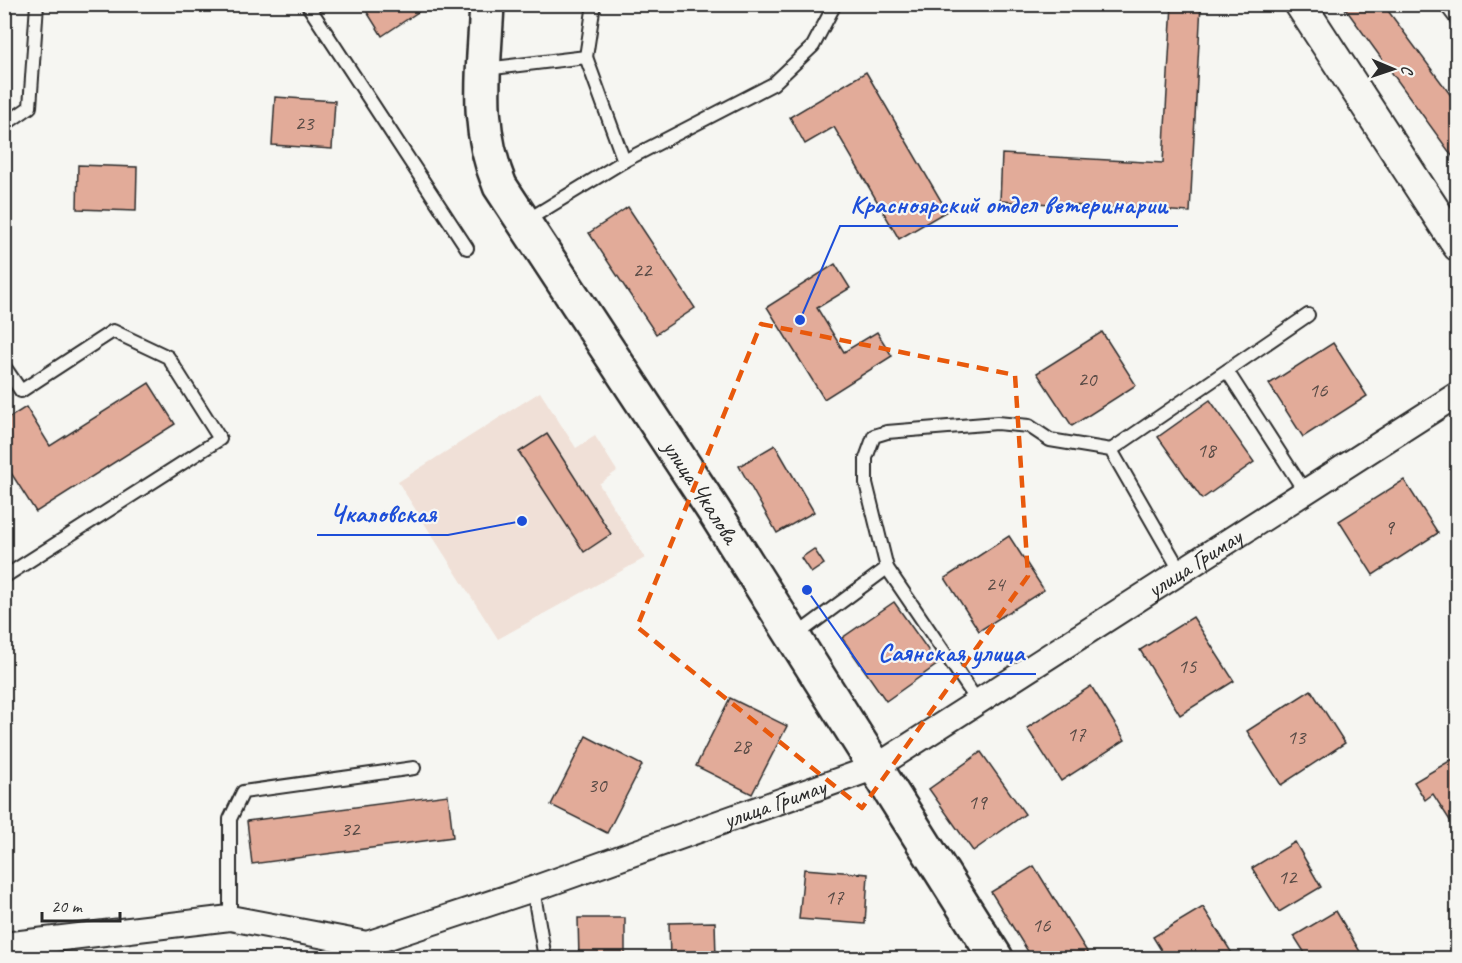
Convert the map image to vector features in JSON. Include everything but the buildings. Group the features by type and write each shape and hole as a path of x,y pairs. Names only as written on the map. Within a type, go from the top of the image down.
{"main road":[{"name":"улица Чкалова","path":"488,4 483,118 489,159 500,186 714,511 996,958"}],"street":[{"path":"1300,4 1458,246"},
{"name":"улица Гримау","path":"4,945 230,918 367,951 533,889 876,767 1458,394"}],"lane":[{"path":"4,125 30,107 37,4"},
{"path":"307,4 467,248"},
{"path":"594,4 586,57 624,161"},
{"path":"523,223 624,161 773,84 813,46 836,4"},
{"path":"1445,4 1458,21"},
{"path":"484,69 586,57"},
{"path":"978,702 886,567 866,483 866,458 874,436 887,432 997,423 1029,426 1050,440 1111,450 1308,315"},
{"path":"4,366 21,391 113,332 168,357 220,439 4,577"},
{"path":"1227,371 1305,492"},
{"path":"1111,450 1180,572"},
{"path":"794,637 886,567"},
{"path":"230,918 230,819 243,792 414,768"},
{"path":"533,889 545,958"}],"highlighted area":[{"path":"761,324 1015,375 1028,576 862,808 637,627"}],"shaded area":[{"path":"540,392 576,448 595,436 617,471 599,484 645,558 498,639 398,482"}],"place":[{"name":"Красноярский отдел ветеринарии","path":"800,320"},
{"name":"Чкаловская","path":"522,521"},
{"name":"Саянская улица","path":"807,590"}]}
